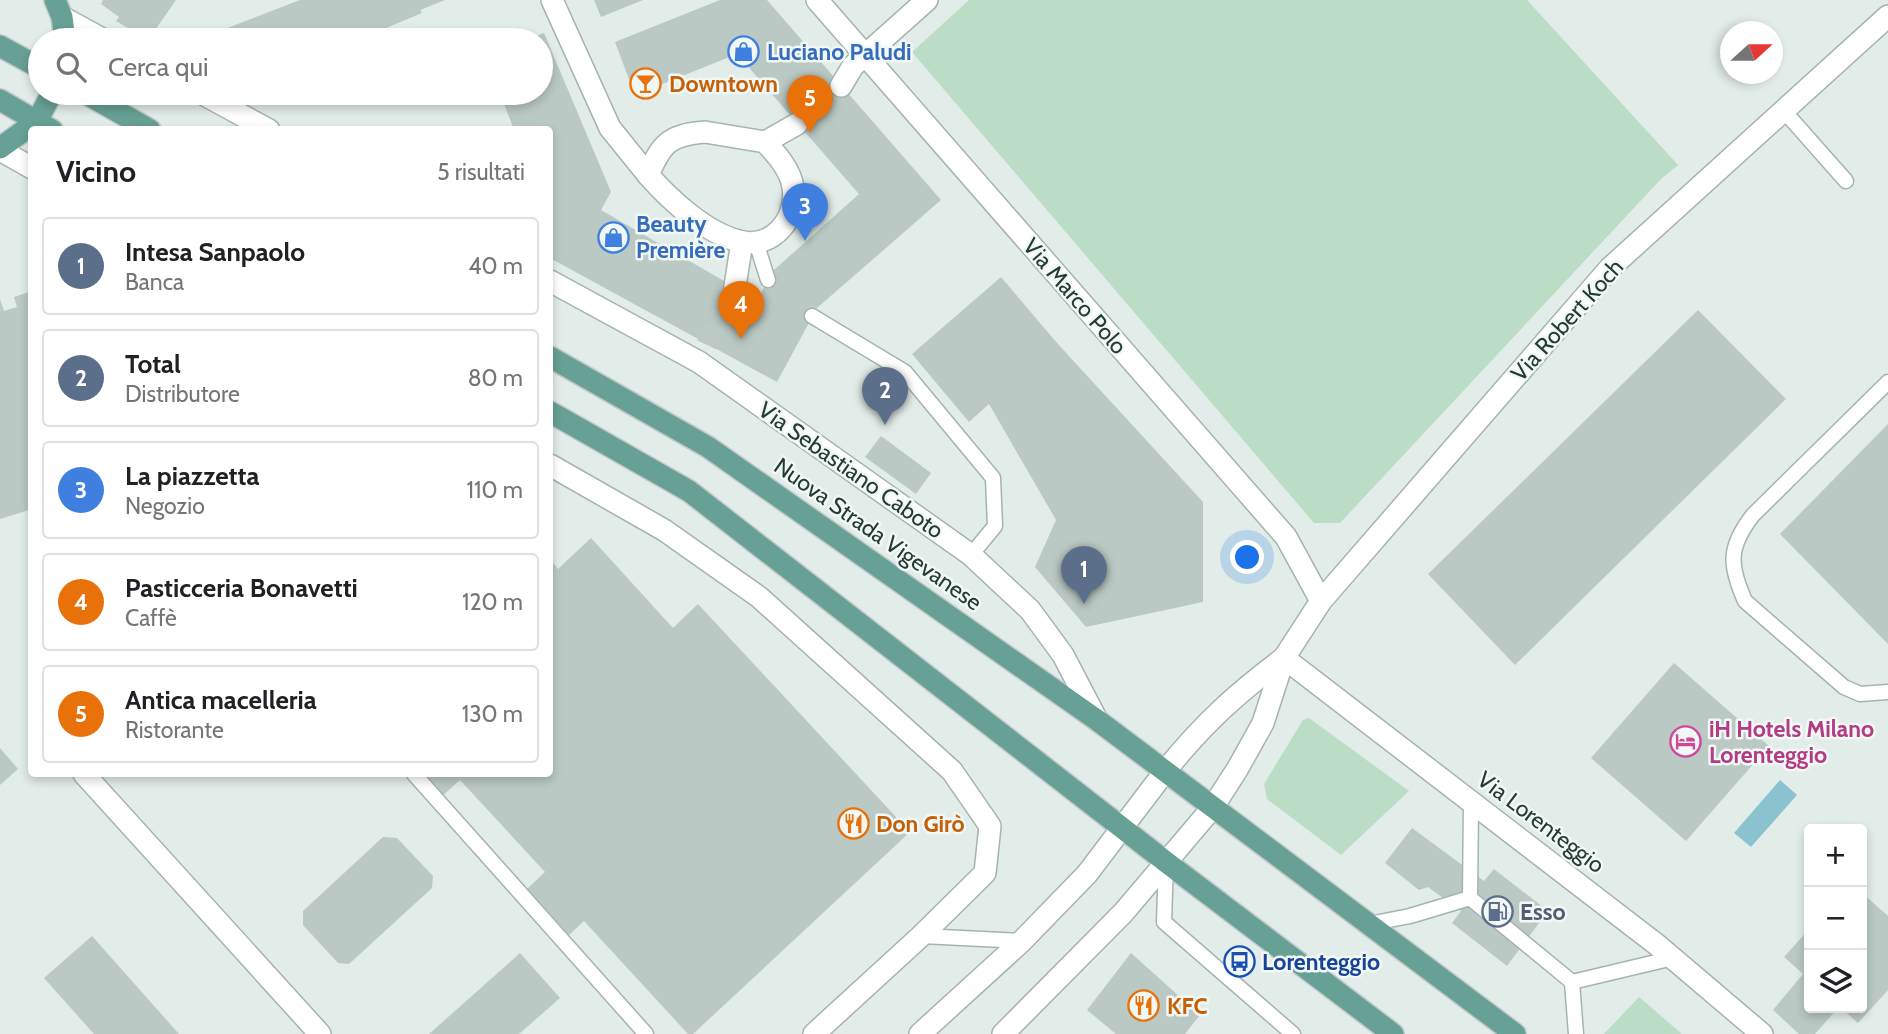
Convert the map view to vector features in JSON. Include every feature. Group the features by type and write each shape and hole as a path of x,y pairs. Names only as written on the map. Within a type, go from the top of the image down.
{"main road":[{"path":"58,9 62,28"},
{"path":"0,46 28,61"},
{"path":"0,100 45,125 49,105"},
{"path":"106,105 143,126"},
{"path":"0,149 28,134"},
{"name":"Nuova Strada Vigevanese","path":"553,359 708,447 1166,770"},
{"path":"553,414 689,491 1166,862 1393,1034"},
{"path":"1166,770 1515,1034"}],"street":[{"path":"552,0 610,128 669,199 708,226 748,242 768,240 782,231 794,200 793,185 785,166 765,142"},
{"name":"Via Marco Polo","path":"817,0 1286,537 1321,601"},
{"path":"841,86 853,66 927,0"},
{"path":"58,9 86,28"},
{"name":"Via Robert Koch","path":"1003,1034 1122,913 1213,807 1263,723 1284,658 1321,601 1610,268 1888,16"},
{"path":"223,105 262,126"},
{"path":"648,176 659,151 680,134 705,132 765,142 797,124"},
{"path":"0,149 28,166"},
{"path":"735,286 748,242"},
{"name":"Via Sebastiano Caboto","path":"553,282 703,353 971,555 1030,610 1063,655 1097,720"},
{"path":"553,467 664,530 759,597 952,771 990,826 985,873 814,1034"},
{"name":"Via Robert Koch","path":"1166,770 1194,734 1235,695 1284,658"},
{"name":"Via Lorenteggio","path":"1284,658 1673,958 1762,1034"},
{"path":"920,1034 1022,941 1087,874 1166,770"},
{"path":"87,777 320,1034"}],"lane":[{"path":"1784,111 1846,181"},
{"path":"748,242 768,280"},
{"path":"812,316 905,372 993,478 995,526 971,555"},
{"path":"1888,383 1753,515 1740,531 1732,560 1736,581 1745,601 1844,687 1860,694 1888,692"},
{"path":"417,777 646,1034"},
{"path":"1470,898 1471,802"},
{"path":"1166,862 1164,922 1293,1034"},
{"path":"1369,924 1409,916 1470,898"},
{"path":"1470,898 1572,982 1576,1034"},
{"path":"921,936 1022,941"},
{"path":"1572,982 1673,958"}],"green space":[{"path":"969,0 1527,0 1678,165 1660,180 1340,523 1314,523 912,52"},
{"path":"1309,718 1409,791 1341,855 1267,799 1264,784 1303,720"},
{"path":"1639,997 1682,1034 1604,1034"}],"water":[{"path":"1780,780 1797,795 1751,847 1734,833"}],"building":[{"path":"103,0 176,0 156,28 128,28 116,21 119,17 101,4"},
{"path":"300,0 445,0 386,28 227,28"},
{"path":"594,0 643,0 601,17"},
{"path":"720,0 767,0 941,200 817,308 777,382 553,260 553,126 512,126 505,105 553,105 553,54 611,192 601,210 757,300 774,270 859,194 737,54 635,95 615,42"},
{"path":"1001,277 1057,343 1203,502 1203,602 1086,627 1035,567 1056,520 989,404 969,422 912,354"},
{"path":"28,292 28,510 0,519 0,299 4,311 17,307 14,297"},
{"path":"1698,310 1786,399 1515,665 1428,574"},
{"path":"1888,424 1888,644 1780,534"},
{"path":"881,436 931,473 916,494 865,457"},
{"path":"591,538 673,628 698,604 910,832 693,1034 688,1034 584,921 569,935 527,889 545,872 460,780 439,799 418,777 553,777 553,563 558,569"},
{"path":"1674,663 1769,746 1686,841 1591,758"},
{"path":"0,748 18,769 0,785"},
{"path":"1412,828 1484,881 1494,869 1548,911 1507,966 1452,923 1461,911 1428,887 1419,890 1385,863"},
{"path":"383,837 397,838 433,876 432,888 349,964 338,963 303,925 303,911"},
{"path":"1867,897 1888,916 1888,990 1858,1023 1847,1013 1867,1013"},
{"path":"1804,935 1804,1013 1834,1013 1815,1034 1799,1034 1773,1010 1803,974 1784,957"},
{"path":"92,936 179,1034 94,1034 44,978"},
{"path":"520,953 560,998 519,1034 429,1034"},
{"path":"1131,953 1200,1015 1185,1034 1116,1034 1087,1010"}],"tunnel":[{"path":"797,124 841,86"},
{"path":"707,345 735,286"}],"place":[{"name":"Luciano Paludi","path":"744,52"},
{"name":"Downtown","path":"646,84"},
{"name":"Antica macelleria","path":"810,133"},
{"name":"Beauty Première","path":"613,237"},
{"name":"La piazzetta","path":"805,241"},
{"name":"Pasticceria Bonavetti","path":"741,339"},
{"name":"Total","path":"885,425"},
{"name":"Intesa Sanpaolo","path":"1084,604"},
{"name":"iH Hotels Milano Lorenteggio","path":"1686,742"},
{"name":"Don Girò","path":"853,824"},
{"name":"Esso","path":"1497,912"},
{"name":"Lorenteggio","path":"1239,962"},
{"name":"KFC","path":"1144,1006"}]}
